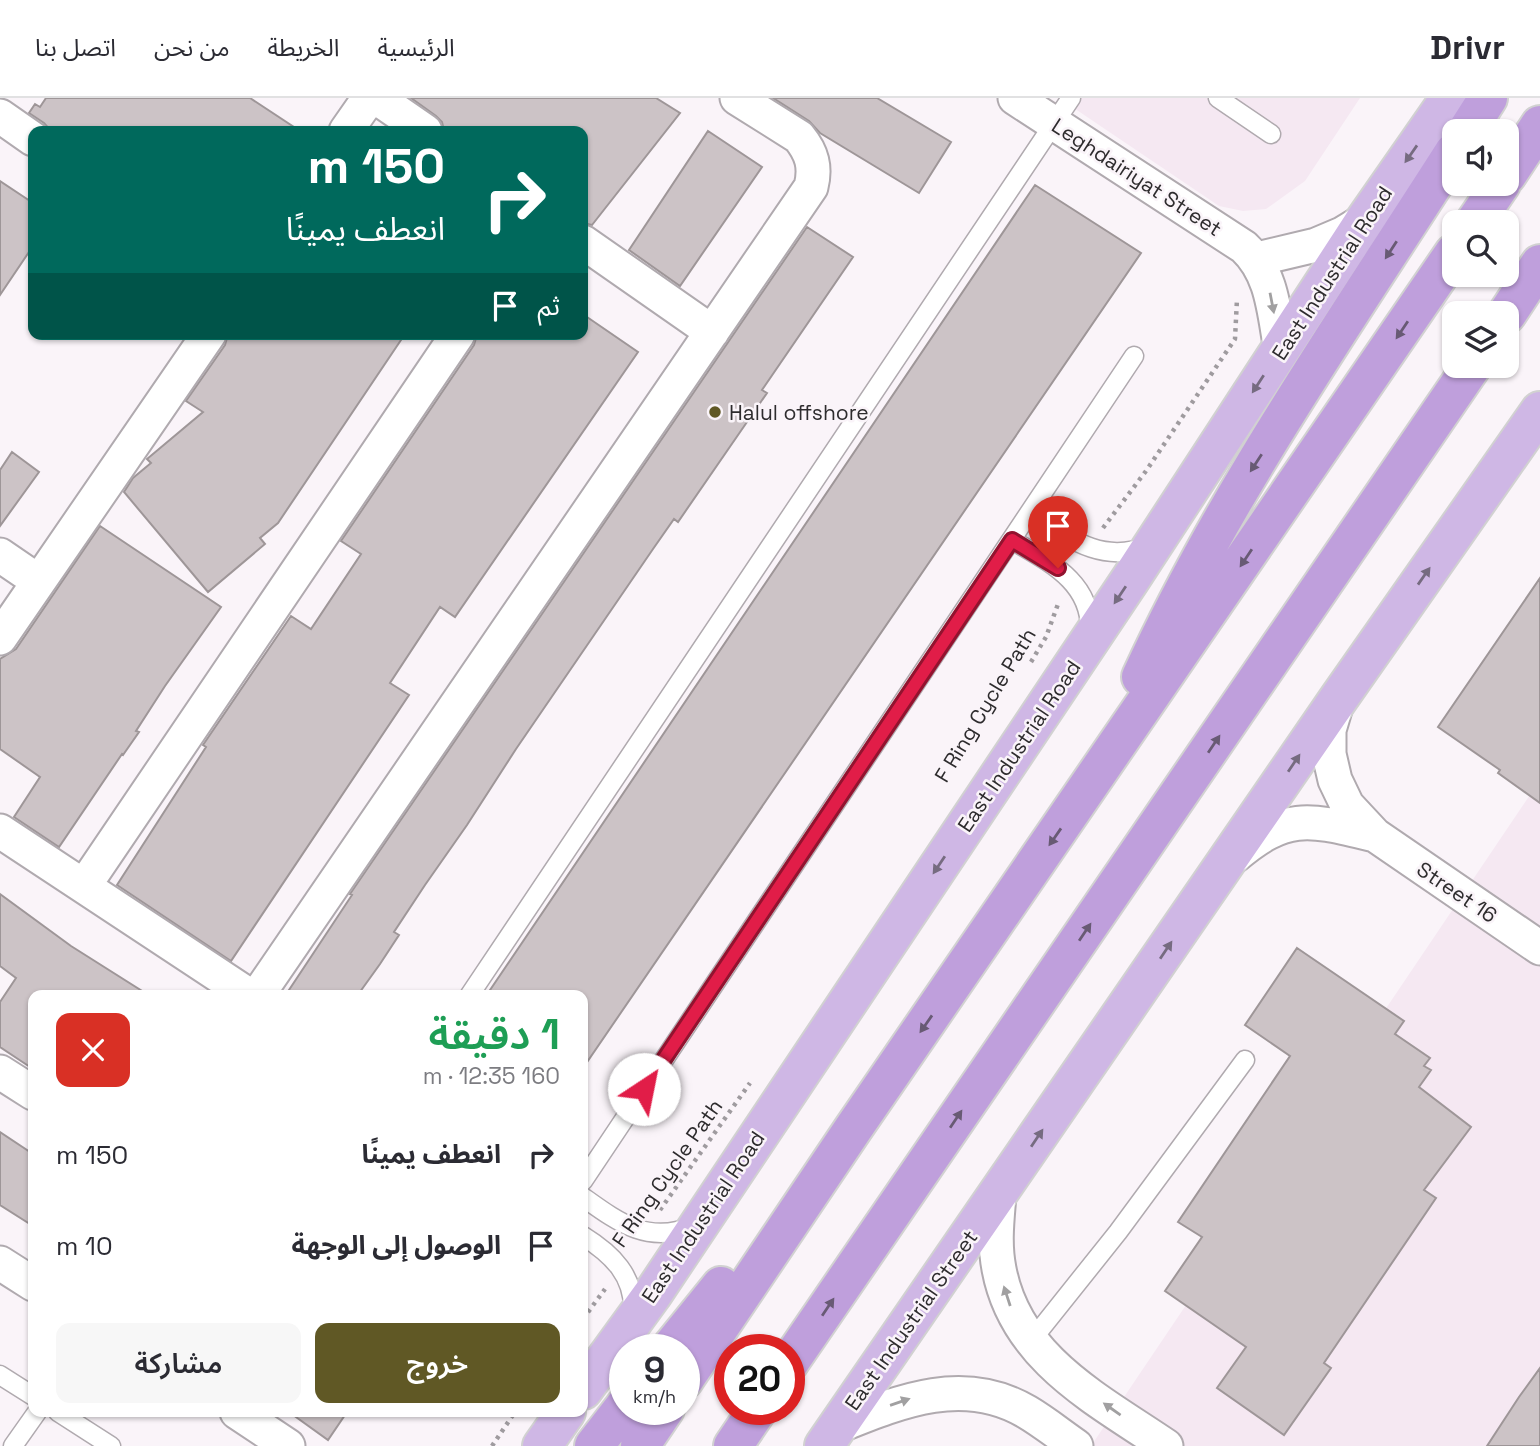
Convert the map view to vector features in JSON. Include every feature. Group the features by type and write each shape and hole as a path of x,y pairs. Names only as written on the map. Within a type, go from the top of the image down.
{"highway":[{"path":"1475,119 1488,98"},
{"path":"1519,157 1540,125"},
{"path":"1094,780 1180,597 1247,476 1442,171"},
{"path":"1516,301 1540,264"},
{"path":"700,1356 1442,271"},
{"path":"1519,319 1540,295"},
{"path":"805,1340 1466,378"},
{"path":"682,1334 853,1129"},
{"path":"594,1446 610,1425"},
{"path":"640,1446 654,1425"},
{"path":"733,1446 747,1425"}],"main road":[{"name":"East Industrial Road","path":"588,1383 699,1223 1155,542 1365,220 1450,98"},
{"path":"999,1195 1339,698 1540,411"},
{"name":"East Industrial Street","path":"830,1437 999,1195"},
{"path":"542,1446 562,1417"}],"street":[{"path":"12,98 0,116 28,136"},
{"path":"349,126 369,98"},
{"path":"377,98 418,126"},
{"path":"261,990 805,197 814,176 811,155 799,137 737,98"},
{"name":"Leghdairiyat Street","path":"1015,98 1062,110 1250,253"},
{"path":"1281,350 1268,284 1250,253 1316,245 1365,220"},
{"path":"588,245 712,332"},
{"path":"0,638 205,340"},
{"path":"84,886 454,340"},
{"path":"0,555 38,581"},
{"name":"Street 16","path":"1339,698 1329,730 1329,754 1335,780 1348,805 1375,835 1540,948"},
{"name":"Street 16","path":"1225,864 1261,836 1292,822 1307,822 1375,835"},
{"path":"0,831 241,990"},
{"path":"0,1072 28,1090"},
{"path":"999,1195 996,1238 999,1270 1011,1306 1031,1341 1059,1372 1166,1446"},
{"path":"0,1263 28,1281"},
{"path":"830,1437 914,1398 947,1393 974,1395 1026,1411 1076,1446"},
{"path":"244,1417 288,1446"}],"lane":[{"path":"1218,98 1272,134"},
{"path":"473,990 1062,110"},
{"path":"588,1174 1135,356"},
{"path":"1030,513 1088,548 1115,553 1155,542"},
{"path":"1012,540 1069,576 1089,612 1090,639"},
{"path":"1031,1341 1118,1232 1245,1060"},
{"path":"588,1200 619,1222 645,1231 673,1232 699,1223"},
{"path":"588,1239 621,1267 632,1293 633,1320"},
{"path":"0,1375 28,1393"},
{"path":"13,1446 33,1417"},
{"path":"66,1417 111,1446"}],"path":[{"path":"1088,548 1146,471 1235,340 1238,274 1250,253"},
{"name":"F Ring Cycle Path","path":"1025,671 1046,636 1069,576"},
{"name":"F Ring Cycle Path","path":"645,1231 750,1082"},
{"name":"F Ring Cycle Path","path":"588,1312 621,1267"},
{"path":"492,1446 512,1417"}],"shaded area":[{"path":"1059,98 1360,98 1305,181 1266,209 1243,211 1219,206"},
{"path":"1540,780 1540,1446 1091,1446"}],"building":[{"path":"46,98 250,98 292,126 47,126 29,113 35,104 40,107"},
{"path":"411,98 656,98 680,113 592,225 588,224 588,126 443,126 436,116"},
{"path":"773,98 877,98 951,142 919,193 820,133 809,121"},
{"path":"708,131 762,167 680,286 629,250"},
{"path":"0,181 28,200 28,253 0,295"},
{"path":"1035,185 1141,253 588,1061 588,990 490,990"},
{"path":"807,227 853,257 762,390 767,393 678,522 674,519 516,749 394,932 399,935 361,990 289,990 352,895 350,894"},
{"path":"588,318 638,352 455,617 440,607 390,683 409,695 231,961 117,885 206,747 203,745 291,616 311,629 361,554 341,541 475,340 588,340"},
{"path":"226,340 401,340 278,523 260,538 265,544 208,592 124,492 133,478 151,463 147,459 203,412 186,401"},
{"path":"12,452 39,472 0,526 0,470"},
{"path":"100,526 221,607 165,686 136,731 139,732 59,847 14,817 40,777 0,749 0,659 16,649"},
{"path":"1540,578 1540,803 1498,773 1500,770 1438,727"},
{"path":"0,894 71,946 141,990 28,990 28,1066 0,1047 0,1002 16,978 0,966"},
{"path":"1297,948 1404,1021 1395,1034 1430,1058 1424,1066 1431,1070 1419,1087 1471,1127 1424,1190 1436,1198 1324,1363 1331,1368 1284,1435 1217,1388 1246,1347 1165,1291 1202,1237 1178,1222 1290,1056 1245,1025"},
{"path":"0,1132 28,1151 28,1223 0,1205"},
{"path":"1540,1368 1540,1446 1487,1446 1519,1397"},
{"path":"296,1417 344,1417 328,1440"}],"place":[{"name":"Halul offshore","path":"715,412"}],"route":[{"path":"644,1089 1012,540 1058,568"}]}
